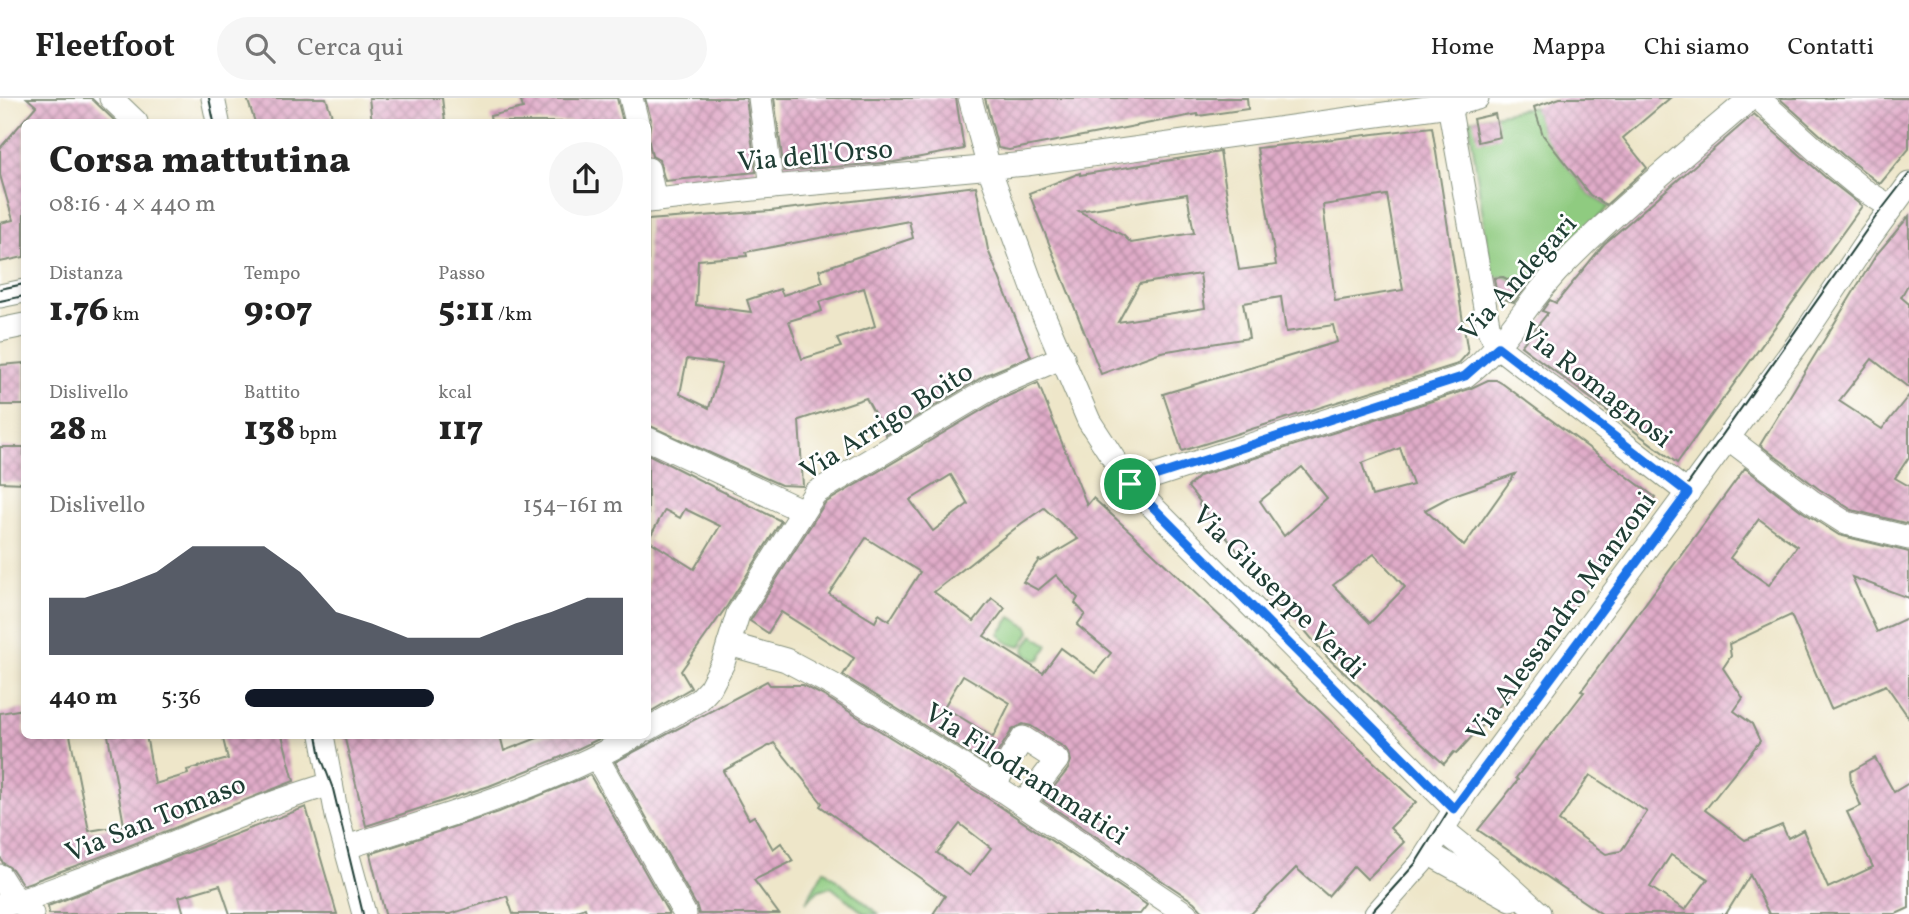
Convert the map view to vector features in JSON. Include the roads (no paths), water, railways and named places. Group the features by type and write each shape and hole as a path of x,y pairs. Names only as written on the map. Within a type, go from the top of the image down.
{"street":[{"path":"111,98 133,119"},
{"path":"213,98 217,119"},
{"path":"631,98 635,119"},
{"path":"760,98 772,187"},
{"name":"Via Giuseppe Verdi","path":"970,98 989,168 1038,302 1089,421 1130,484 1454,809"},
{"name":"Via dell'Orso","path":"651,201 772,187 989,168 1449,105 1477,98"},
{"name":"Via Andegari","path":"1130,484 1465,376 1498,347 1557,271 1620,208 1751,98"},
{"path":"1758,98 1853,181 1891,208"},
{"name":"Via Romagnosi","path":"1449,105 1489,330 1498,347 1688,493"},
{"name":"Via Alessandro Manzoni","path":"1376,914 1428,853 1454,809 1802,338 1909,184"},
{"path":"0,296 21,292"},
{"path":"0,330 21,326"},
{"name":"Via Arrigo Boito","path":"651,727 699,700 718,677 738,614 815,493 993,387 1063,357"},
{"path":"1728,438 1811,501 1846,523 1909,538"},
{"path":"651,440 803,511"},
{"name":"Via Filodrammatici","path":"729,644 786,660 833,685 1023,804 1179,912"},
{"path":"994,785 1023,738 1057,760 1023,804"},
{"path":"323,739 331,784 364,914"},
{"path":"346,847 376,840 485,804 597,758 629,739"},
{"path":"597,758 685,914"},
{"name":"Via San Tomaso","path":"17,907 247,812 331,784"},
{"path":"1442,829 1540,914"},
{"path":"1428,853 1540,914"},
{"path":"0,876 17,907"}],"tram line":[{"path":"209,98 213,119"},
{"path":"1370,914 1415,864 1457,797 1633,562 1875,218 1909,174"},
{"path":"0,289 21,285"},
{"path":"0,301 21,297"},
{"path":"318,739 321,757 333,789 363,914"}]}
